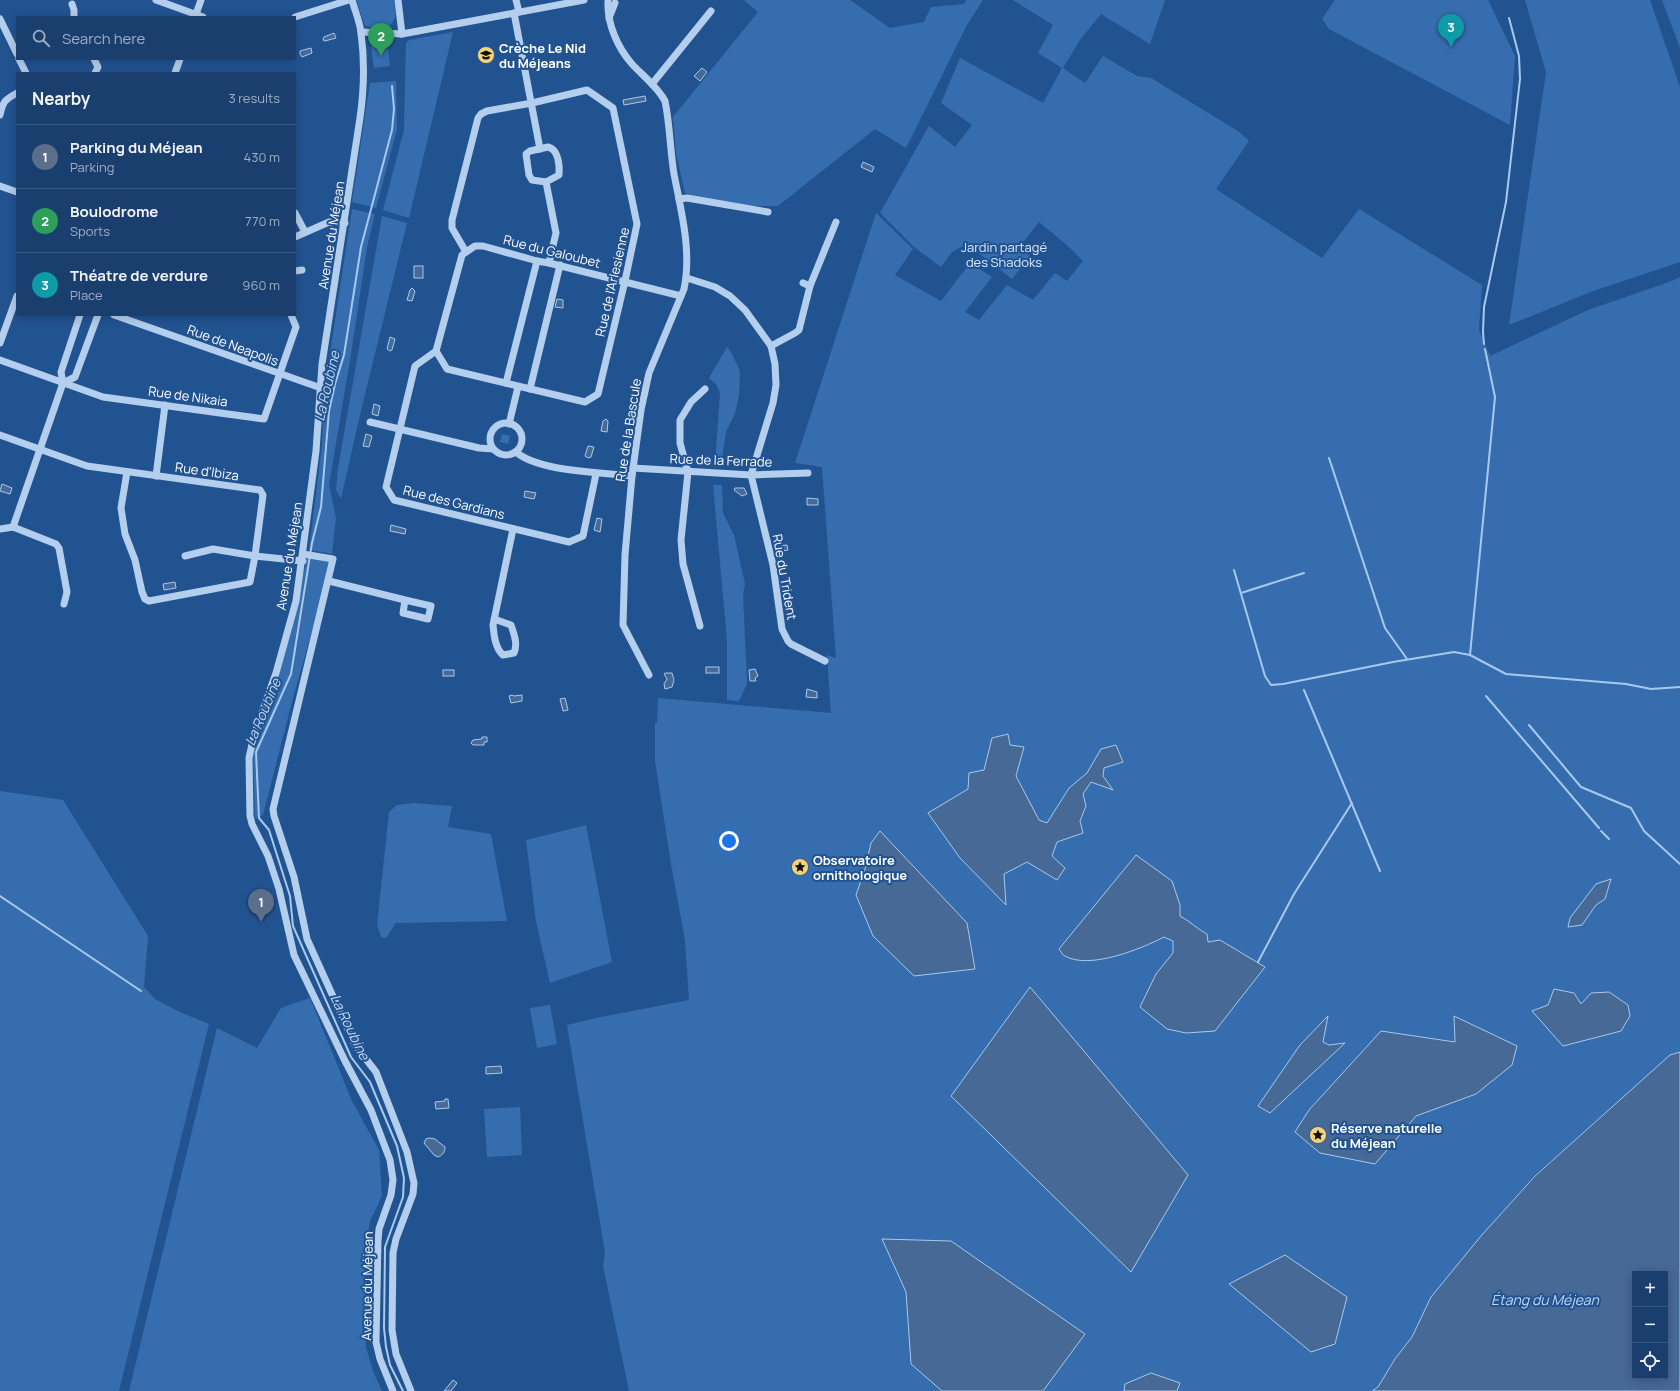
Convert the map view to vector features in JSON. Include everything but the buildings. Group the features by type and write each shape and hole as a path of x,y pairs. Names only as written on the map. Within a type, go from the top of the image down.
{"street":[{"path":"156,0 195,16 201,0"},
{"path":"296,17 349,0"},
{"name":"Avenue du Méjean","path":"352,0 361,32 364,86 345,223 322,364 316,451 303,557 296,601 276,673 254,735 249,758 250,816 252,824 268,856 279,889 294,955 345,1061 371,1110 390,1160 393,1180 391,1194 379,1229 378,1241 376,1342 380,1359 393,1391"},
{"path":"400,0 402,34"},
{"path":"516,0 540,149"},
{"path":"361,32 402,34 584,0"},
{"name":"Rue de la Bascule","path":"611,1 609,18 616,39 631,63 661,93 665,101 674,173 686,248 687,278 649,374 641,410 632,476 625,555 623,625 649,675"},
{"path":"72,4 74,16"},
{"path":"652,84 711,11"},
{"path":"0,19 16,52"},
{"path":"20,60 26,72"},
{"path":"94,60 98,67 96,72"},
{"path":"175,72 180,60"},
{"name":"Rue de l'Arlesienne","path":"436,351 447,369 585,402 598,394 637,224 613,108 587,90 532,103 487,111 481,114 478,118 452,220 452,228 466,252"},
{"path":"0,116 3,102 16,94"},
{"path":"553,148 556,152 559,175 546,182 532,180 529,175 526,154 530,151 540,149 553,148"},
{"path":"546,182 556,233 549,262"},
{"path":"0,186 16,192"},
{"path":"679,199 687,198 768,212"},
{"path":"296,215 305,232"},
{"path":"296,236 329,222 345,223"},
{"path":"771,346 799,330 810,286 836,222"},
{"name":"Rue du Galoubet","path":"466,252 475,246 483,246 537,261 549,262 681,296"},
{"path":"436,351 462,256 466,252"},
{"path":"506,383 537,261"},
{"path":"530,389 560,266"},
{"path":"687,278 716,286 730,296 745,310 771,346 775,364 776,385 773,402 751,475"},
{"path":"803,283 810,286"},
{"path":"0,343 16,299"},
{"path":"13,527 63,383 61,372 80,316"},
{"path":"63,383 75,377 98,316"},
{"name":"Rue de Neapolis","path":"117,316 321,388"},
{"path":"280,374 296,327 291,316"},
{"name":"Rue des Gardians","path":"436,351 415,366 386,487 394,500 568,542 583,536 596,474"},
{"name":"Rue de Nikaia","path":"0,360 103,397 264,419 280,374"},
{"path":"509,424 518,387"},
{"path":"700,626 683,564 681,540 688,472 680,443 680,420 691,402 705,389"},
{"path":"156,476 165,405"},
{"path":"370,422 479,448 493,448"},
{"path":"509,424 514,426 521,433 522,444 516,452 502,455 493,448 490,438 494,428 499,425 509,424"},
{"name":"Rue d'Ibiza","path":"0,435 87,466 260,490 263,495 255,556"},
{"path":"516,452 524,459 559,468 596,474 632,476"},
{"name":"Rue de la Ferrade","path":"633,468 751,475 808,473"},
{"path":"127,472 121,508 125,534 135,560 145,599 149,601 250,582 255,556"},
{"name":"Rue du Trident","path":"751,475 773,565 782,629 791,644 825,661"},
{"path":"0,529 13,527 56,544 60,548 67,592 64,604"},
{"path":"494,618 511,625 516,643 514,653 503,655 499,652 494,637 493,625 494,618 513,529"},
{"path":"185,556 213,549 255,556 331,559 329,581 273,809 294,877 307,940 355,1045 376,1072 407,1152 414,1182 413,1194 396,1239 394,1253 392,1330 396,1354 411,1391"},
{"path":"329,581 405,600"}],"green space":[{"path":"356,0 394,0 394,20 385,30 365,26"},
{"path":"744,0 850,0 890,28 924,22 931,7 964,4 966,0 983,0 967,25 906,148 875,129 778,206 767,206 718,202 685,193 676,153 673,117 758,12"},
{"name":"Jardin partagé des Shadoks","path":"1013,0 1165,0 1150,44 1101,14 1080,40 1063,68 1085,83 1103,56 1137,76 1151,78 1238,131 1249,141 1216,189 1322,258 1359,209 1482,285 1479,330 1490,356 1588,310 1680,277 1680,1052 1670,1055 1534,1176 1481,1236 1431,1297 1412,1337 1395,1359 1378,1387 1372,1391 629,1391 603,1266 605,1252 567,1025 689,1000 685,940 671,864 655,761 655,723 657,723 658,698 831,713 827,655 836,658 822,467 795,463 876,213 913,249 895,275 941,301 970,263 992,277 965,312 979,320 1007,285 1033,300 1055,273 1067,281 1083,261 1068,246 1039,222 1019,247 1030,256 1012,279 967,244 952,252 941,267 914,247 880,213 929,126 955,147 972,125 941,103 960,58 1043,103 1062,68 1038,53 1053,25","holes":["1611,880 1605,899 1596,905","1580,1004 1532,1011 1548,1005","1454,1016 1476,1094 1416,1116 1397,1137 1295,1132 1309,1110 1381,1031 1455,1042"]},
{"path":"1335,0 1488,0 1515,56 1510,125 1329,29 1322,19"},
{"path":"1525,0 1650,0 1680,87 1680,262 1593,291 1509,325 1546,72"},
{"path":"1662,0 1680,0 1680,48"},
{"path":"453,32 409,218 383,210 404,130 406,43 409,40"},
{"path":"387,43 390,66 374,68 371,46"},
{"path":"396,81 397,129 376,208 352,202 370,83"},
{"path":"352,209 375,214 367,247 329,485 336,518 332,554 309,550 322,445 324,393"},
{"path":"382,216 407,223 341,499 336,490 338,468"},
{"path":"727,347 740,371 739,396 735,413 726,432 721,465 715,465 720,393 716,384 709,378"},
{"path":"502,434 510,436 508,444 500,442"},
{"path":"713,485 722,485 723,513 734,535 745,584 743,594 747,684 739,701 727,700 727,640"},
{"path":"307,558 329,562 324,589 293,698 263,815 255,819 253,753 280,672"},
{"path":"0,791 63,800 148,936 144,987 155,999 182,1013 209,1024 119,1391 0,1391"},
{"path":"414,803 452,806 448,827 491,834 507,921 396,923 386,938 381,937 377,925 389,812 397,805"},
{"path":"586,825 612,962 550,983 536,921 526,840"},
{"path":"310,998 352,1101 379,1150 382,1196 370,1221 366,1247 365,1316 366,1347 373,1371 382,1391 129,1391 217,1028 257,1048 281,1008"},
{"path":"550,1005 557,1044 537,1048 530,1008"},
{"path":"520,1107 522,1155 487,1157 484,1109"}],"water":[{"path":"334,33 336,38 325,41 323,40 324,37"},
{"path":"311,48 312,53 302,57 300,51"},
{"path":"702,68 707,72 700,81 694,76"},
{"path":"645,96 646,101 624,105 623,100"},
{"path":"863,162 874,167 872,172 861,167"},
{"path":"414,266 423,266 423,278 414,278"},
{"path":"412,288 415,291 412,301 407,300 410,290"},
{"path":"557,299 563,300 563,308 555,307"},
{"path":"390,337 395,339 392,350 390,351 387,349"},
{"path":"374,404 380,406 378,416 372,414"},
{"path":"606,419 608,421 607,432 601,431 603,421"},
{"path":"366,434 372,436 369,447 363,446"},
{"path":"588,446 594,447 591,457 588,458 585,456"},
{"path":"2,484 12,488 10,494 0,491"},
{"path":"735,488 744,488 747,494 742,496 734,490"},
{"path":"525,491 536,493 534,499 524,497"},
{"path":"807,498 818,499 818,505 807,505"},
{"path":"597,518 602,519 600,532 594,530"},
{"path":"391,525 406,529 405,534 390,531"},
{"path":"787,545 788,550 776,552 776,546"},
{"path":"175,582 176,588 164,590 163,584"},
{"path":"706,667 719,667 719,673 706,673"},
{"path":"755,669 758,676 755,678 756,681 750,681 749,670"},
{"path":"443,670 454,670 454,676 443,676"},
{"path":"672,673 674,680 672,687 665,689 664,684 667,679 664,674"},
{"path":"807,689 817,692 817,698 806,697"},
{"path":"522,695 522,701 511,703 509,696"},
{"path":"565,698 568,710 563,711 560,699"},
{"path":"1008,734 1010,745 1024,747 1016,776 1039,820 1047,823 1069,788 1087,773 1101,749 1116,745 1123,762 1104,768 1103,776 1113,790 1091,782 1083,794 1086,806 1080,821 1083,833 1057,842 1052,856 1065,868 1057,880 1027,862 1004,874 1006,905 960,858 928,813 968,789 969,773 984,770 992,738"},
{"path":"482,737 487,737 487,742 484,742 484,745 473,745 471,743 473,740 482,739"},
{"path":"880,831 967,923 975,969 914,976 873,936 856,895 865,869 871,843"},
{"path":"1136,855 1172,881 1180,905 1180,916 1207,934 1208,942 1220,940 1265,967 1215,1031 1186,1033 1167,1029 1140,1007 1156,974 1173,953 1173,941 1164,937 1129,952 1087,961 1075,960 1065,956 1059,949"},
{"path":"1611,879 1605,899 1596,905 1582,925 1568,927 1570,918 1596,884"},
{"path":"1030,987 1188,1175 1131,1272 951,1096"},
{"path":"1554,989 1574,993 1581,1004 1591,993 1609,992 1628,1005 1630,1016 1621,1031 1563,1046 1532,1011 1548,1005"},
{"path":"1328,1016 1323,1042 1329,1045 1345,1043 1270,1113 1258,1106 1300,1045"},
{"path":"1454,1016 1517,1046 1512,1065 1476,1094 1416,1116 1375,1164 1320,1153 1295,1132 1309,1110 1381,1031 1455,1042"},
{"name":"Étang du Méjean","path":"1680,1052 1680,1391 1372,1391 1378,1387 1395,1359 1412,1337 1431,1297 1481,1236 1535,1176 1670,1055"},
{"path":"501,1066 502,1073 486,1074 486,1067"},
{"path":"445,1099 448,1099 449,1108 436,1109 435,1102 445,1101"},
{"path":"426,1139 435,1139 445,1147 444,1152 438,1157 434,1155 424,1143"},
{"path":"882,1239 951,1241 1085,1334 1043,1391 942,1391 911,1364 906,1292"},
{"path":"1285,1255 1347,1297 1335,1344 1311,1352 1229,1284"},
{"path":"1151,1373 1180,1383 1177,1391 1124,1391 1125,1384"},
{"path":"453,1380 457,1383 451,1391 444,1391"}],"waterway":[{"path":"1484,344 1484,307 1506,202 1520,79 1519,56 1509,18"},
{"name":"La Roubine","path":"392,86 394,109 392,130 361,247 344,355 329,411 321,507 312,543 291,674 256,752 259,818 269,830 290,896 293,926 351,1057 370,1082 397,1146 404,1178 403,1197 385,1247 384,1328 390,1365 403,1391"},
{"path":"1470,655 1495,397 1485,349"},
{"path":"1329,458 1385,628 1407,659"},
{"path":"1234,570 1265,676 1271,685 1454,652 1470,655 1506,674 1626,684 1651,689 1680,687"},
{"path":"1241,593 1304,573"},
{"path":"1304,690 1380,871"},
{"path":"1486,696 1599,828"},
{"path":"1529,725 1581,787 1631,808 1644,831 1680,864"},
{"path":"1258,962 1294,894 1352,803"},
{"path":"1601,831 1609,839"},
{"path":"0,896 141,991"}],"place":[{"name":"Théatre de verdure","path":"1451,47"},
{"name":"Crèche Le Nid du Méjeans","path":"486,55"},
{"name":"Boulodrome","path":"381,56"},
{"name":"Observatoire ornithologique","path":"800,867"},
{"name":"Parking du Méjean","path":"261,922"},
{"name":"Réserve naturelle du Méjean","path":"1318,1135"}]}
